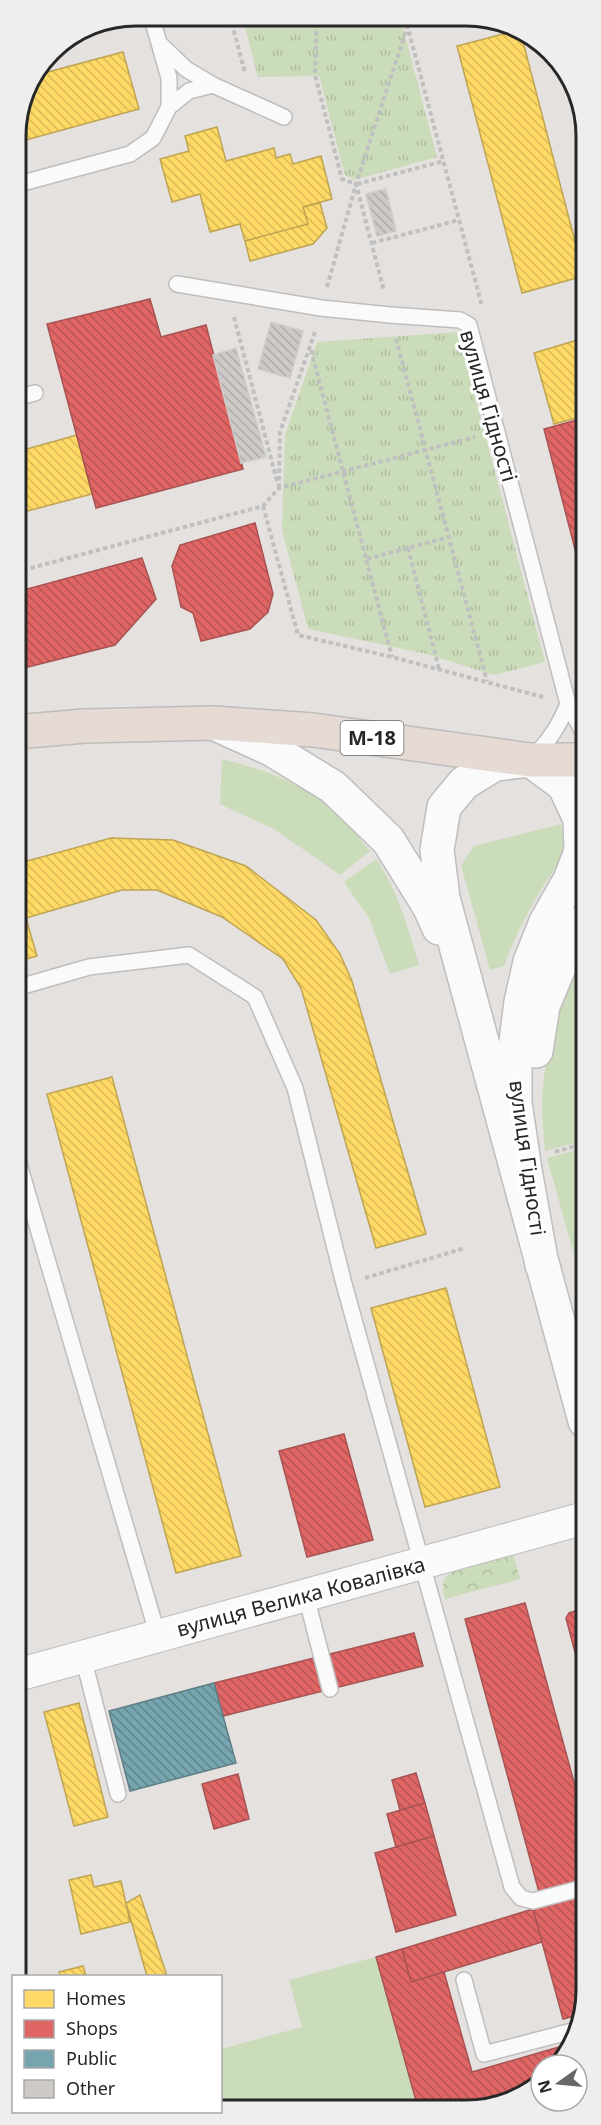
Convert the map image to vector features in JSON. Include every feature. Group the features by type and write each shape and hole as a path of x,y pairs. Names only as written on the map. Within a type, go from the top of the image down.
{"highway":[{"name":"М-18","path":"26,731 85,726 214,723 314,730 530,760 576,760"}],"main road":[{"name":"вулиця Гідності","path":"214,723 271,748 333,788 388,840 429,906 465,981"},
{"name":"вулиця Гідності","path":"575,1386 443,898 437,850 444,807 464,783 495,764 530,760 564,785 576,810"},
{"name":"вулиця Гідності","path":"542,1265 515,1103 515,1049 521,1002 530,962 546,922 570,880 576,865"},
{"name":"вулиця Гідності","path":"542,1265 530,1147 532,1076 543,1006 565,953 576,936"}],"street":[{"name":"вулиця Велика Ковалівка","path":"26,1673 575,1521"}],"lane":[{"path":"154,26 169,78 169,107"},
{"path":"159,44 186,69 213,85 284,117"},
{"path":"26,182 130,154 153,138 169,107 189,91 213,85"},
{"name":"вулиця Гідності","path":"177,284 321,308 460,320 469,325 568,704 576,718"},
{"path":"26,395 35,393"},
{"path":"530,760 548,742 560,725 568,704"},
{"path":"26,985 89,967 189,955 255,997 295,1088 344,1284 512,1887 520,1898 533,1901 575,1890"},
{"path":"26,1188 158,1636"},
{"path":"306,1596 330,1689"},
{"path":"83,1657 118,1794"},
{"path":"464,1980 484,2054 567,2032"}],"path":[{"path":"233,26 253,103"},
{"path":"317,26 315,75 342,179 356,184 444,161"},
{"path":"279,488 280,432 310,348 356,184 408,27"},
{"path":"356,184 487,681"},
{"path":"372,243 459,220"},
{"path":"228,292 279,488"},
{"path":"310,348 392,657"},
{"path":"26,569 263,506 279,488 497,432"},
{"path":"263,506 298,635 487,681 568,704"},
{"path":"367,559 449,537"},
{"path":"408,548 439,669"},
{"path":"546,1154 575,1146"},
{"path":"344,1284 465,1248"}],"green space":[{"path":"245,26 402,26 437,157 354,180 345,175 319,76 258,77"},
{"path":"458,332 545,662 494,675 427,654 308,629 282,530 285,435 317,342"},
{"path":"222,759 266,772 308,791 338,814 370,851 340,875 274,829 220,804"},
{"path":"561,824 567,851 531,906 504,966 490,970 461,865 474,846"},
{"path":"376,859 396,897 419,965 390,974 369,918 344,882"},
{"path":"576,964 575,1143 545,1151 543,1086 554,1023"},
{"path":"575,1150 575,1260 547,1158"},
{"path":"513,1554 520,1579 445,1599 443,1582 451,1573 477,1562"},
{"path":"376,1957 416,2100 222,2100 222,2049 302,2027 289,1980"}],"building: Homes":[{"path":"506,33 523,41 576,245 576,278 522,293 457,46"},
{"path":"123,52 139,109 26,140 26,121 31,100 45,73"},
{"path":"217,127 226,161 274,148 276,158 290,154 293,164 321,156 332,199 303,207 308,224 245,241 240,224 210,232 200,194 172,202 160,159 189,151 185,136"},
{"path":"320,203 327,228 313,244 250,261 245,241 308,224 303,207"},
{"path":"576,340 576,418 554,424 534,353"},
{"path":"77,435 92,494 26,511 26,449"},
{"path":"111,838 173,840 246,866 316,920 340,954 352,981 426,1234 376,1248 301,988 283,959 222,917 157,890 122,890 26,918 26,861"},
{"path":"26,918 37,956 26,959"},
{"path":"112,1077 241,1556 176,1573 47,1094"},
{"path":"446,1288 500,1487 425,1507 371,1308"},
{"path":"79,1703 108,1817 74,1826 44,1712"},
{"path":"91,1875 94,1887 121,1881 130,1922 81,1934 69,1880"},
{"path":"140,1895 167,1975 147,1975 126,1903"},
{"path":"83,1966 86,1975 60,1975 59,1972"}],"building: Shops":[{"path":"150,299 161,337 206,325 243,469 96,508 47,324"},
{"path":"576,420 576,552 544,429"},
{"path":"255,523 273,594 268,612 250,629 201,641 193,613 181,607 172,566 180,545"},
{"path":"142,558 156,599 115,645 26,667 26,589"},
{"path":"344,1434 373,1540 307,1557 279,1451"},
{"path":"525,1603 575,1786 575,1882 539,1892 465,1619"},
{"path":"575,1611 575,1653 566,1618 569,1613"},
{"path":"414,1633 423,1666 223,1716 214,1683"},
{"path":"416,1773 425,1803 400,1810 392,1780"},
{"path":"238,1774 249,1819 214,1829 202,1784"},
{"path":"425,1803 434,1836 396,1847 387,1814"},
{"path":"434,1836 456,1915 396,1932 375,1853"},
{"path":"575,1897 575,1997 572,2017 563,2019 533,1909"},
{"path":"533,1909 542,1942 411,1982 402,1949"},
{"path":"402,1949 411,1982 444,1972 472,2072 529,2056 529,2079 501,2094 466,2100 416,2100 376,1957"},
{"path":"560,2047 555,2053 538,2053"}],"building: Public":[{"path":"214,1683 236,1763 130,1791 109,1711"}],"building: Other":[{"path":"386,189 396,231 377,236 366,194"},
{"path":"271,322 303,331 290,378 258,369"},
{"path":"236,348 266,457 241,463 213,355"}]}
